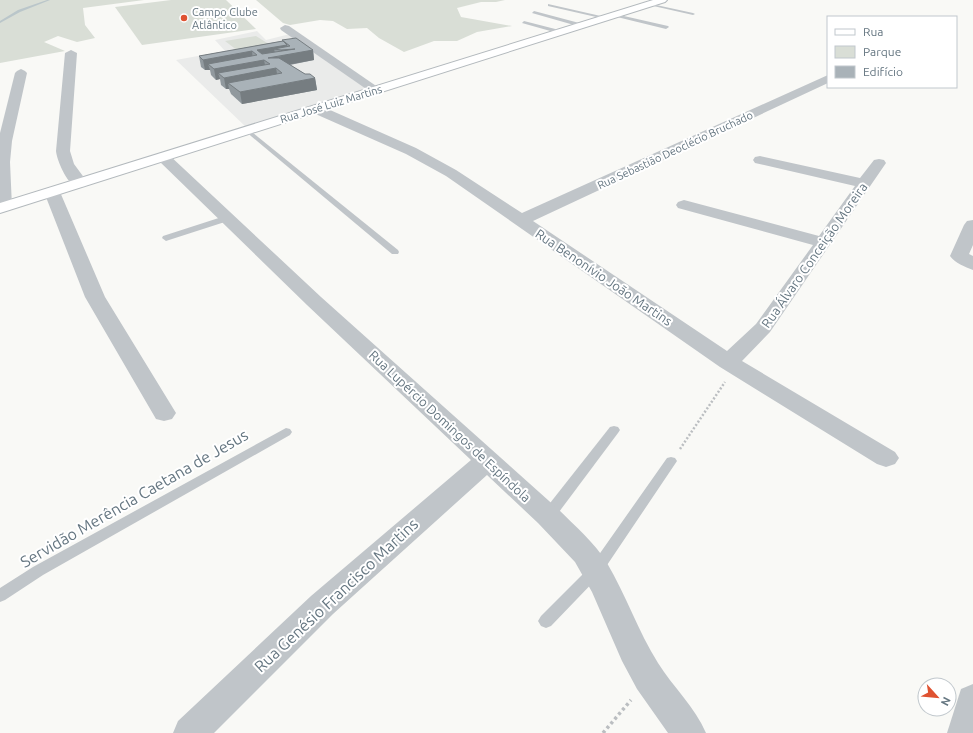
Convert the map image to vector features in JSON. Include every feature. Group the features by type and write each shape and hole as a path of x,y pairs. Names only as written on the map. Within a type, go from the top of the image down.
{"main road":[{"name":"Rua José Luiz Martins","path":"2,208 656,1"}],"street":[{"path":"285,28 376,90"},
{"path":"71,53 63,151 64,160 67,166 80,183"},
{"path":"2,208 5,141 21,73"},
{"name":"Rua Sebastião Deoclécio Bruchado","path":"521,220 827,79"},
{"name":"Rua Benonívio João Martins","path":"316,109 431,161 521,220 732,364 886,458"},
{"name":"Rua Lupércio Domingos de Espíndola","path":"163,157 486,461 548,516 586,554 596,570 634,651 649,678 689,733"},
{"path":"760,160 864,184"},
{"name":"Rua Álvaro Conceição Moreira","path":"732,364 763,328 879,163"},
{"path":"52,192 95,297 164,413"},
{"path":"684,205 823,242"},
{"path":"973,226 959,256 973,264"},
{"name":"Rua Genésio Francisco Martins","path":"190,733 322,605 486,461"},
{"path":"964,733 973,700"}],"lane":[{"path":"656,1 693,14"},
{"path":"550,5 666,27"},
{"path":"534,12 581,25"},
{"path":"524,22 561,32"},
{"path":"248,130 395,252"},
{"path":"166,238 228,218"},
{"path":"548,516 614,430"},
{"name":"Servidão Merência Caetana de Jesus","path":"0,596 38,570 286,432"},
{"path":"546,620 596,570 671,461"}],"path":[{"path":"671,461 732,364"},
{"path":"603,733 649,678"}],"shaded area":[{"path":"257,31 266,40 290,34 372,88 247,128 176,60 225,51 215,40"}],"green space":[{"path":"0,0 144,0 83,8 85,25 95,38 77,42 58,36 44,42 65,51 0,63"},
{"name":"Campo Clube Atlântico","path":"171,0 226,0 256,29 142,45 115,7"},
{"path":"256,0 505,0 496,2 481,2 457,8 461,17 512,26 477,32 457,41 434,41 404,52 379,38 367,28 347,29 333,21 320,20 290,25 283,23"},
{"path":"256,36 275,48 242,54 225,41"}],"building":[{"path":"296,38 313,50 268,58 279,58 305,74 310,74 315,78 240,92 228,83 282,73 276,68 224,78 218,73 270,64 264,60 214,69 208,64 257,55 252,51 203,60 199,56 283,41 287,45 257,50 262,54 295,49 274,49 290,46 282,40"}],"waterway":[{"path":"0,22 19,11 49,0"}],"place":[{"name":"Campo Clube Atlântico","path":"184,18"}]}
